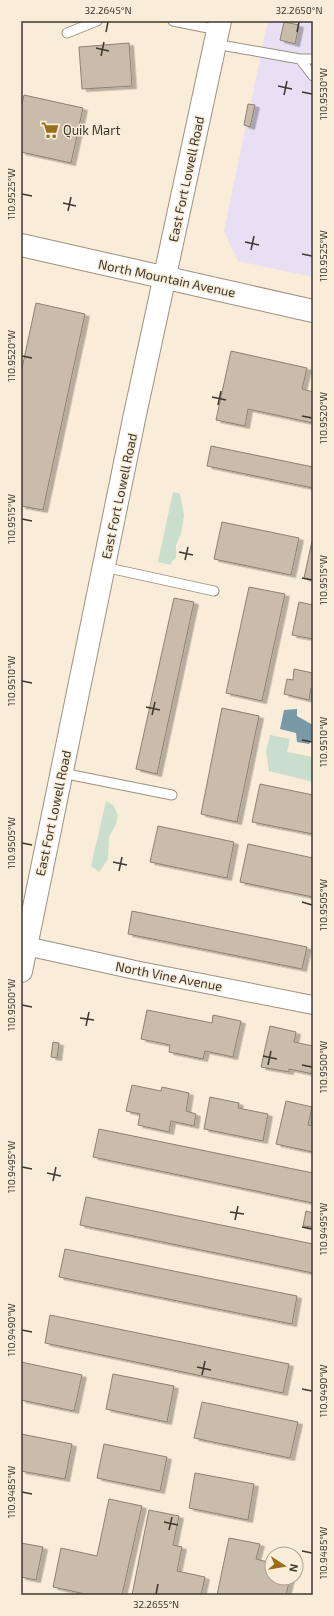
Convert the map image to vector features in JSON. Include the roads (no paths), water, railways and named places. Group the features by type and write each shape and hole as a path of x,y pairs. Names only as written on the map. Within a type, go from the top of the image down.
{"main road":[{"name":"East Fort Lowell Road","path":"21,971 104,567 218,32"},
{"name":"North Mountain Avenue","path":"21,245 313,311"}],"street":[{"name":"North Vine Avenue","path":"26,946 135,970 313,1005"}],"lane":[{"path":"67,32 97,21"},
{"path":"172,21 218,32 300,59 313,59"},
{"path":"300,59 313,76"},
{"path":"104,567 214,591"},
{"path":"62,773 172,795"}],"water":[{"path":"297,709 297,716 313,725 313,738 309,744 297,742 296,733 280,729 284,710"}],"place":[{"name":"Quik Mart","path":"50,130"}]}
